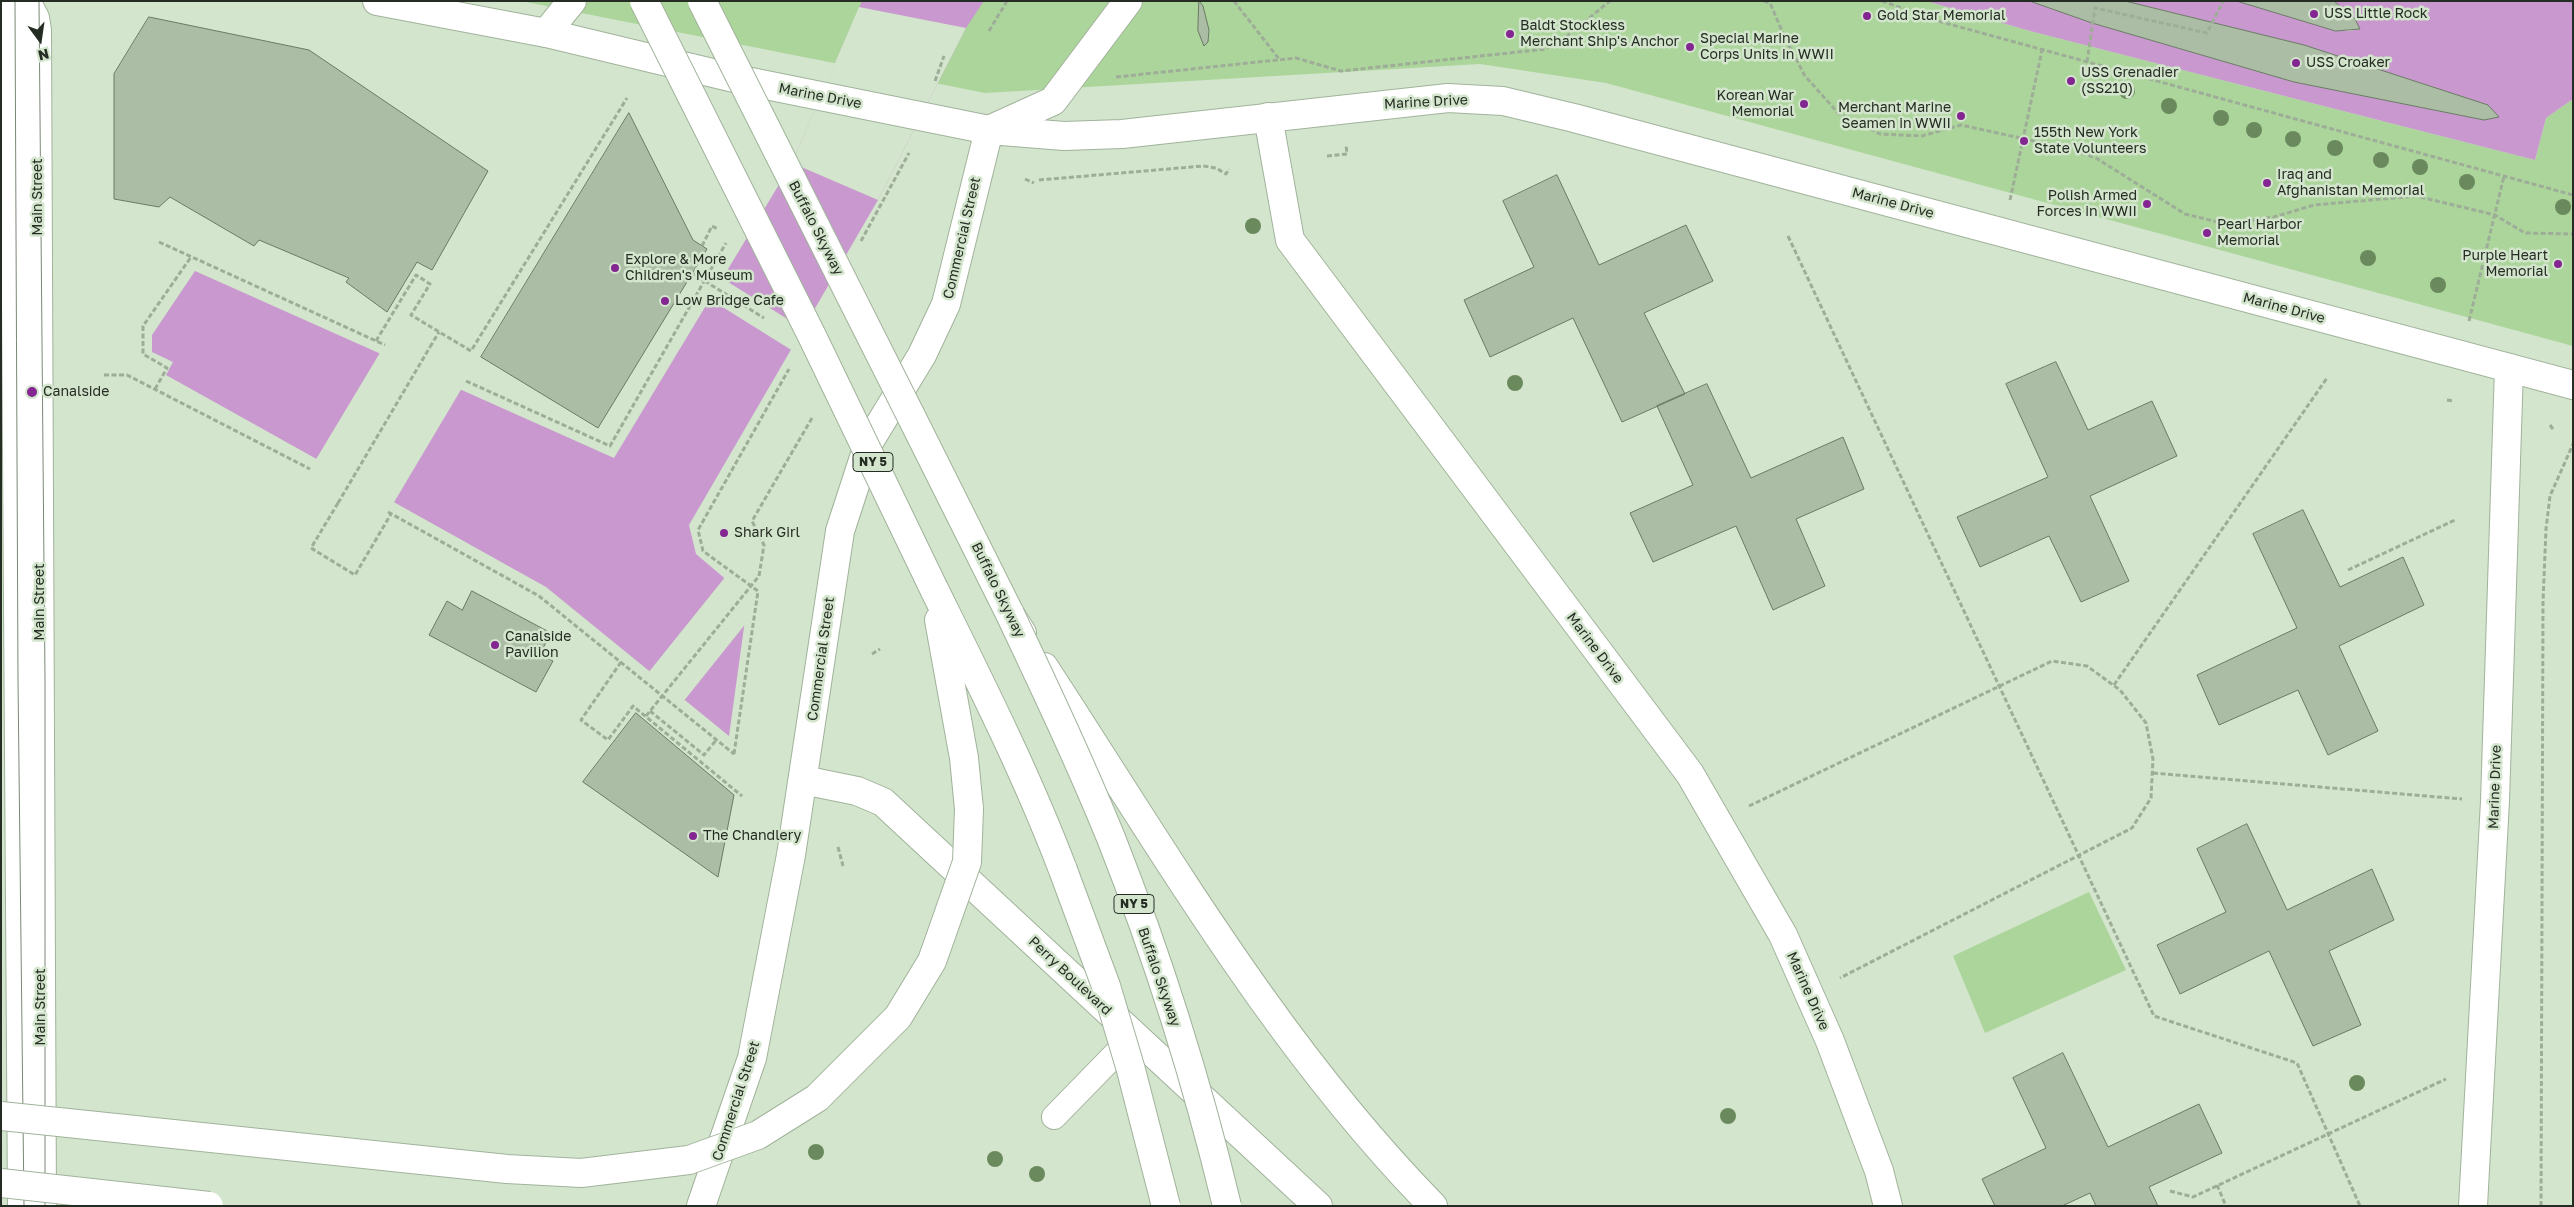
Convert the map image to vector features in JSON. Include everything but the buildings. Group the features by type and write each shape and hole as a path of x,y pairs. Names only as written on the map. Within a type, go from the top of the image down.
{"main road":[{"name":"Main Street","path":"14,1 22,1206"},
{"name":"Main Street","path":"26,1 35,18 37,30 42,1206"},
{"name":"Marine Drive","path":"377,1 546,33 746,81 989,130 1064,136 1122,134 1448,98 1503,101 1784,174 2573,386"},
{"path":"546,33 572,1"},
{"name":"NY 5","path":"644,1 812,336 1006,734 1035,798 1106,986 1136,1087 1166,1206"},
{"name":"Buffalo Skyway","path":"702,1 1010,614 1064,728 1111,838 1183,1048 1208,1129 1227,1206"},
{"path":"716,1 716,20 746,81"},
{"path":"989,130 1053,101 1128,1"},
{"name":"Marine Drive","path":"1268,117 1290,240 1690,774 1783,936 1830,1041 1879,1171 1888,1206"},
{"name":"Commercial Street","path":"701,1206 752,1058 804,780 840,531 869,442 922,355 946,304 989,130"},
{"name":"Marine Drive","path":"2473,1206 2495,801 2509,368"},
{"path":"1,1116 507,1169 581,1173 689,1160 758,1135 817,1098 898,1017 932,961 967,862 969,809 964,758 934,589"},
{"path":"1010,614 1267,1008 1359,1124 1433,1206"},
{"name":"Perry Boulevard","path":"804,780 858,791 883,802 1318,1206"},
{"path":"1,1183 209,1206"}],"lane":[{"path":"1054,1117 1134,1035"}],"path":[{"path":"990,31 1006,1"},
{"path":"1234,1 1279,59"},
{"path":"1066,83 1279,59 1296,58 1341,71 1546,49 1566,37 1610,1"},
{"path":"1764,1 1770,2 1786,40 1805,76 1838,113 1880,134 1922,136 1961,125 2022,138 2096,158 2185,214 2226,224 2274,218 2314,205 2416,196 2495,215 2525,233 2573,234"},
{"path":"1882,1 1938,21 2573,195"},
{"path":"2087,62 2095,8 2206,33 2223,1"},
{"path":"2008,208 2042,50"},
{"path":"935,81 944,56"},
{"path":"376,341 416,275 430,284 411,315 471,351 626,98"},
{"path":"1327,156 1347,154 1346,145"},
{"path":"858,246 909,153"},
{"path":"1039,180 1202,166 1216,168 1226,174 1229,169"},
{"path":"1047,179 1048,173"},
{"path":"2461,355 2504,176"},
{"path":"1025,179 1034,183"},
{"path":"702,246 712,226 724,232"},
{"path":"1788,236 2001,686 2154,1016 2297,1063 2360,1206"},
{"path":"159,242 385,345"},
{"path":"466,382 610,446 725,244"},
{"path":"155,389 167,368 143,354 143,326 191,257"},
{"path":"439,332 311,548 355,575 390,513 539,596 734,754 758,591 703,551 698,530 790,366"},
{"path":"104,375 127,374 310,469"},
{"path":"2114,685 2327,378"},
{"path":"2447,400 2454,401"},
{"path":"646,716 759,576 764,545 752,521 817,411"},
{"path":"2550,425 2553,429"},
{"path":"2541,1206 2543,602 2546,529 2550,496 2573,444"},
{"path":"2348,570 2455,520"},
{"path":"872,654 880,649"},
{"path":"622,662 581,720 608,740 633,706 742,796"},
{"path":"1717,821 2052,662 2087,666 2114,685 2146,723 2153,759 2151,798 2132,828 1809,994"},
{"path":"650,711 704,754 717,739"},
{"path":"2153,773 2495,801"},
{"path":"838,847 844,866"},
{"path":"2170,1191 2193,1197 2451,1076"},
{"path":"2217,1185 2226,1206"}],"green space":[{"path":"521,1 1926,1 2030,31 2535,160 2546,118 2573,99 2573,346 1606,83 1480,64 985,93"},
{"path":"2089,892 2126,970 1985,1033 1953,956"}],"shaded area":[{"path":"862,1 984,1 966,28 878,200 689,525 696,554 748,598 729,736 546,587 166,375 173,362 152,352 152,335 195,271 614,458 792,163"},
{"path":"1926,1 2030,1 2092,23 2294,82 2484,120 2498,117 2488,105 2304,45 2125,1 2237,1 2336,31 2349,31 2359,29 2355,19 2334,1 2573,1 2573,99 2546,118 2535,160 2030,31"}],"pier":[{"path":"859,7 966,28 878,200 792,163"},
{"path":"720,277 805,330 793,351 708,298"},
{"path":"381,351 462,388 393,504 315,461"},
{"path":"726,576 751,597 747,622 683,702 648,673"}],"tram line":[{"path":"15,1 18,680 24,1206"},
{"path":"39,1 45,680 45,1206"}],"place":[{"name":"USS Little Rock","path":"2314,14"},
{"name":"Gold Star Memorial","path":"1867,16"},
{"name":"Baldt Stockless Merchant Ship's Anchor","path":"1510,34"},
{"name":"Special Marine Corps Units in WWII","path":"1690,47"},
{"name":"USS Croaker","path":"2296,63"},
{"name":"USS Grenadier (SS210)","path":"2071,81"},
{"name":"Korean War Memorial","path":"1804,104"},
{"name":"Merchant Marine Seamen in WWII","path":"1961,116"},
{"name":"155th New York State Volunteers","path":"2024,141"},
{"name":"Iraq and Afghanistan Memorial","path":"2267,183"},
{"name":"Polish Armed Forces in WWII","path":"2147,204"},
{"name":"Pearl Harbor Memorial","path":"2207,233"},
{"name":"Purple Heart Memorial","path":"2558,264"},
{"name":"Explore & More Children's Museum","path":"615,268"},
{"name":"Low Bridge Cafe","path":"665,301"},
{"name":"Canalside","path":"32,392"},
{"name":"Shark Girl","path":"724,533"},
{"name":"Canalside Pavilion","path":"495,645"},
{"name":"The Chandlery","path":"693,836"}]}
